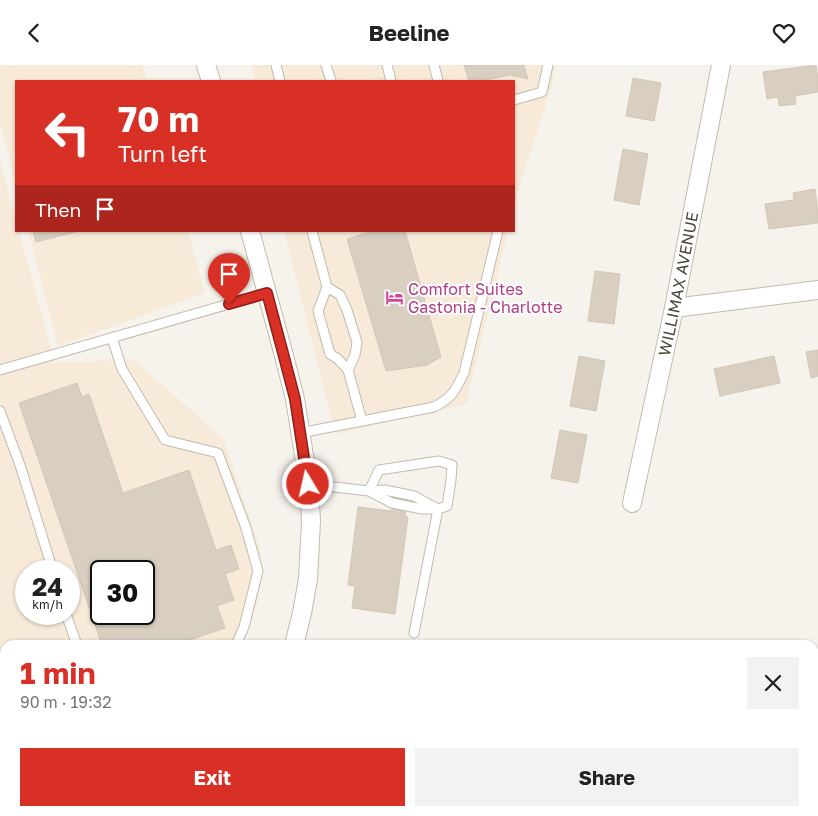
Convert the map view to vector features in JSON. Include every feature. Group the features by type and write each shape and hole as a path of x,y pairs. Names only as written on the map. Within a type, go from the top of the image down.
{"street":[{"path":"206,65 211,80"},
{"name":"WILLIMAX AVENUE","path":"632,503 674,308 721,65"},
{"path":"250,232 295,399 308,484 311,521 308,579 295,640"},
{"path":"674,308 818,290"}],"lane":[{"path":"276,65 280,80"},
{"path":"326,65 331,80"},
{"path":"387,65 391,80"},
{"path":"434,65 438,80"},
{"path":"515,100 542,92 548,65"},
{"path":"312,232 327,287 318,311 330,354 338,359 348,370 362,421"},
{"path":"300,433 434,407 443,403 454,393 464,373 498,232"},
{"path":"327,287 340,295 347,310 356,342 355,355 348,370"},
{"path":"0,370 267,293"},
{"path":"112,338 122,369 165,440 218,453 246,527 258,571 244,627 238,640"},
{"path":"0,411 21,468 50,560"},
{"path":"308,484 369,491 392,503 422,509 438,509 447,507 452,480 452,465 439,461 379,470 369,491"},
{"path":"414,633 438,509"},
{"path":"70,625 74,640"}],"shaded area":[{"path":"4,65 142,65 147,80 15,80 15,181 0,122 0,67"},
{"path":"252,65 555,65 551,89 515,204 515,80 255,80"},
{"path":"0,161 15,217 15,232 19,232 55,363 133,359 223,438 261,552 258,600 239,640 0,640"},
{"path":"28,232 188,232 205,293 58,346"},
{"path":"284,232 508,232 466,404 335,434"}],"building":[{"path":"464,65 524,65 528,79 510,75 486,80 469,80"},
{"path":"816,65 818,92 795,96 796,104 779,106 778,97 767,99 763,72"},
{"path":"633,78 661,83 654,121 626,116"},
{"path":"623,149 648,154 639,205 614,200"},
{"path":"815,189 818,223 769,229 765,204 794,200 793,193"},
{"path":"33,232 75,232 36,242"},
{"name":"Comfort Suites Gastonia - Charlotte","path":"370,232 405,232 441,357 427,365 386,371 347,239"},
{"path":"595,271 620,274 614,324 588,321"},
{"path":"818,350 818,376 811,378 806,352"},
{"path":"579,356 605,361 596,411 570,406"},
{"path":"774,356 780,383 720,396 714,369"},
{"path":"77,383 82,397 89,394 123,493 189,470 216,550 231,545 239,569 225,574 234,600 217,606 225,628 190,640 100,640 95,625 155,625 155,560 90,560 90,610 80,581 80,560 73,560 19,403"},
{"path":"560,430 587,435 578,483 551,478"},
{"path":"393,498 407,500 405,517 408,517 395,614 352,608 355,586 348,585 358,507 391,511"}],"place":[{"name":"Comfort Suites Gastonia - Charlotte","path":"394,298"}],"route":[{"path":"229,304 267,293 295,399 308,484"}]}
